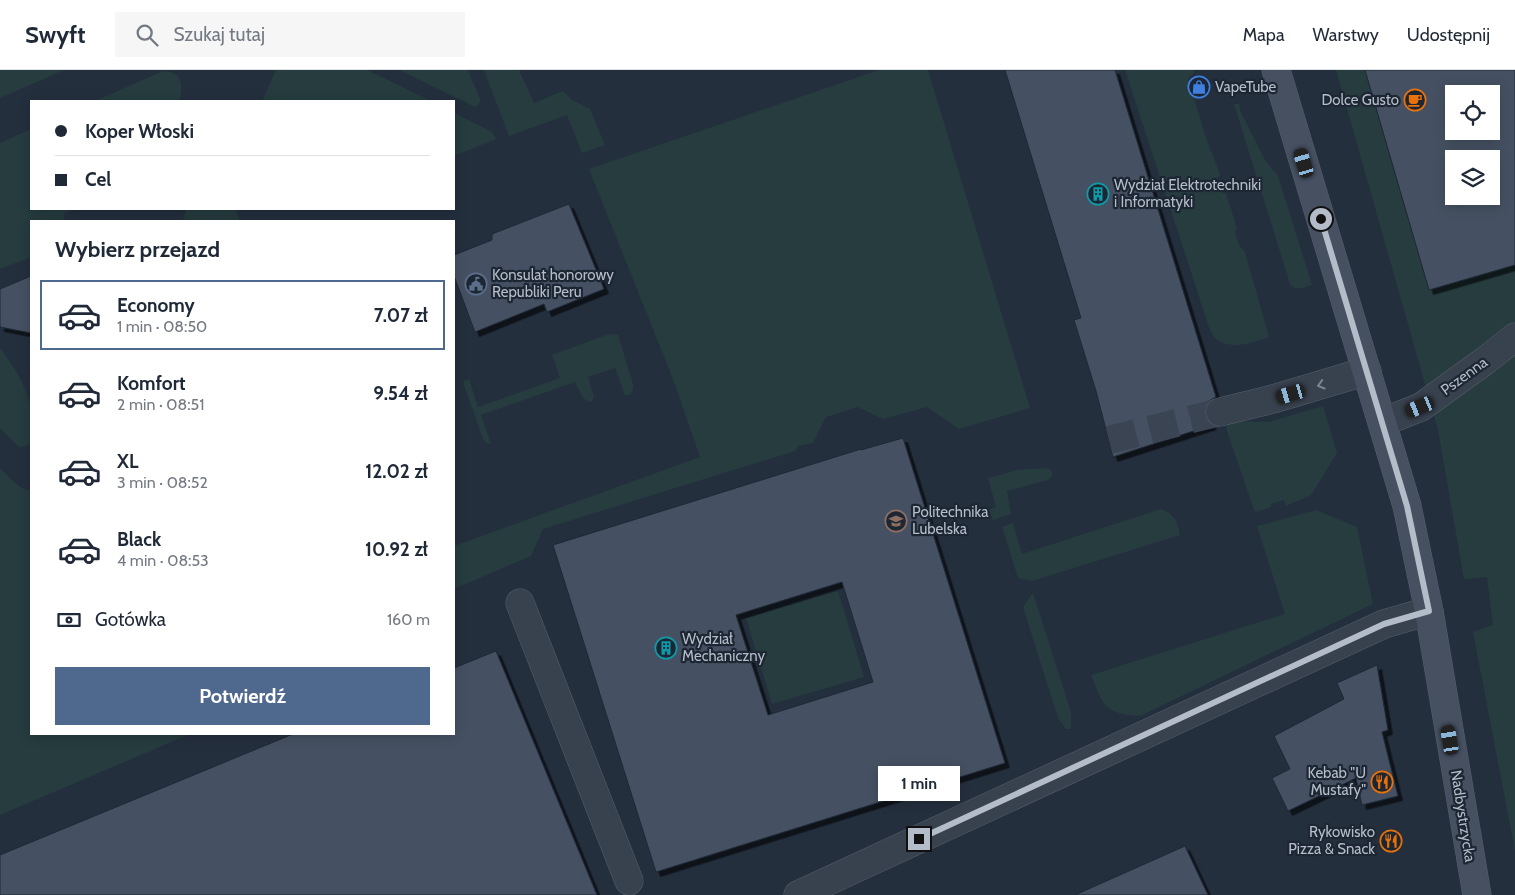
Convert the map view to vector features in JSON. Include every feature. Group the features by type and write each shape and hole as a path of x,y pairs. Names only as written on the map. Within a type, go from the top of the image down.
{"street":[{"name":"Nadbystrzycka","path":"1276,70 1407,506 1429,611 1476,895"},
{"name":"Pszenna","path":"1383,422 1420,407 1515,337"},
{"path":"1220,412 1273,399 1367,371"},
{"path":"520,603 629,881"},
{"path":"798,895 1384,624 1429,611"}],"green space":[{"path":"0,70 64,70 0,98"},
{"path":"276,70 367,70 429,100 262,100"},
{"path":"400,70 468,70 481,102 475,107"},
{"path":"484,70 519,70 534,103 563,91 572,100 590,109 605,145 582,153 567,115 509,136"},
{"path":"879,70 928,70 1030,408 959,429 927,407 883,419 858,407 826,417 813,443 798,446 795,451 543,529 531,556 455,589 455,546 700,457 673,379 589,169"},
{"path":"1125,70 1194,70 1194,73 1188,78 1206,138 1220,174 1217,179 1221,192 1226,194 1237,228 1235,232 1239,245 1245,252 1269,337 1242,345 1234,345 1221,342 1212,334"},
{"path":"1336,70 1515,70 1515,851 1473,632 1493,625 1487,577 1464,579 1438,430"},
{"path":"163,71 175,74 181,85 179,100 97,100"},
{"path":"1234,104 1239,104 1240,110 1265,160 1278,176 1312,285 1295,288 1290,284"},
{"path":"455,114 492,132 496,139 455,156"},
{"path":"30,129 30,210 71,210 63,214 65,220 30,220 30,257 0,269 0,143"},
{"path":"186,210 236,210 240,220 184,220"},
{"path":"609,334 618,335 633,384 630,395 625,395 615,368 588,377 594,397 592,402 583,398 575,382 481,415 491,444 486,443 464,381 469,379 478,407 560,378 552,355"},
{"path":"0,348 20,378 30,404 30,444 20,448 0,428"},
{"path":"1323,406 1337,453 1311,495 1286,506 1284,500 1271,504 1271,507 1256,512 1226,424 1234,421 1268,422"},
{"path":"0,468 10,479 30,491 30,735 188,735 0,815"},
{"path":"1049,468 1052,476 1048,480 1007,491 1011,514 993,520 989,510 996,507 988,478 1018,470"},
{"path":"1161,509 1175,519 1180,535 1032,581 1018,578 1002,527 1013,523 1022,554"},
{"path":"1316,510 1357,527 1373,604 1140,716 1119,713 1107,706 1099,694 1091,675 1285,614 1257,526"},
{"path":"838,591 864,677 772,704 746,618"},
{"path":"1033,593 1071,712 1071,729 1066,729 1058,718 1023,607"}],"building":[{"name":"Wydział Elektrotechniki i Informatyki","path":"1005,70 1115,70 1216,397 1209,401 1205,408 1205,416 1212,425 1113,457 1096,391 1074,320 1081,318"},
{"path":"1365,70 1515,70 1515,265 1429,290"},
{"path":"569,204 604,289 547,312 544,304 475,332 455,279 455,255 492,240 492,234"},
{"path":"30,276 30,333 0,327 0,289"},
{"name":"Wydział Mechaniczny","path":"903,438 1005,763 656,872 553,545","holes":["842,582 873,682 768,715 736,615"]},
{"path":"496,651 597,895 0,895 0,855 291,735 455,735 455,668"},
{"path":"1377,665 1388,730 1382,732 1398,796 1362,805 1356,778 1288,811 1272,778 1290,769 1274,736 1344,699 1337,683"},
{"path":"1185,846 1208,895 1075,895"}],"tunnel":[{"path":"1109,440 1220,412"}],"place":[{"name":"VapeTube","path":"1199,87"},
{"name":"Dolce Gusto","path":"1415,100"},
{"name":"Wydział Elektrotechniki i Informatyki","path":"1098,194"},
{"name":"Konsulat honorowy Republiki Peru","path":"476,284"},
{"name":"Politechnika Lubelska","path":"896,521"},
{"name":"Wydział Mechaniczny","path":"666,648"},
{"name":"Kebab \"U Mustafy\"","path":"1382,782"},
{"name":"Rykowisko Pizza & Snack","path":"1391,841"}],"route":[{"path":"919,839 1384,624 1429,611 1407,506 1321,219"}]}
